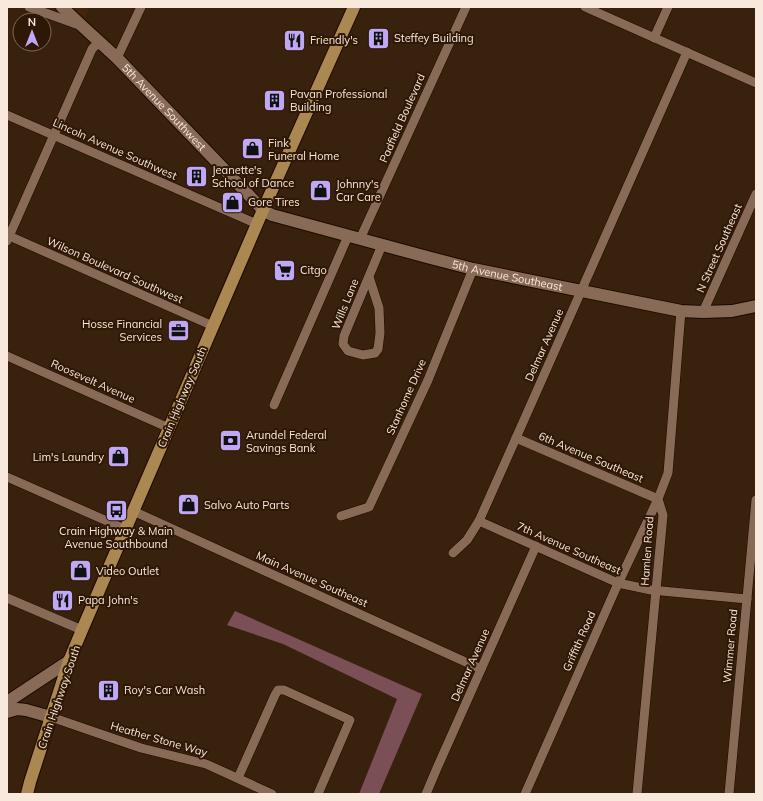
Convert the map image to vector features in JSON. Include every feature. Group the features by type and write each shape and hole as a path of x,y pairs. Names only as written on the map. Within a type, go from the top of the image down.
{"main road":[{"name":"Crain Highway South","path":"28,794 69,661 263,210 354,7"}],"street":[{"path":"29,7 81,26"},
{"name":"5th Avenue Southwest","path":"62,7 117,58 263,210"},
{"path":"117,58 141,7"},
{"name":"Padfield Boulevard","path":"360,239 466,7"},
{"path":"585,7 756,83"},
{"path":"654,38 668,7"},
{"path":"8,238 92,49 99,42"},
{"name":"Delmar Avenue","path":"453,553 467,540 479,521 687,52"},
{"name":"Lincoln Avenue Southwest","path":"7,115 257,224"},
{"name":"N Street Southeast","path":"703,312 756,194"},
{"name":"5th Avenue Southeast","path":"263,210 272,215 473,269 681,311 732,311 756,306"},
{"path":"274,405 348,236"},
{"name":"Wilson Boulevard Southwest","path":"8,238 213,326"},
{"name":"Wills Lane","path":"369,277 379,308 380,333 378,349 375,353 363,355 348,351 343,344 344,336 382,245"},
{"name":"Stanhome Drive","path":"341,516 370,507 428,380 473,269"},
{"path":"658,499 668,473 681,311"},
{"name":"Roosevelt Avenue","path":"7,356 169,428"},
{"name":"6th Avenue Southeast","path":"516,438 658,499"},
{"path":"7,477 125,529"},
{"name":"Griffith Road","path":"525,794 618,583 658,499"},
{"name":"Hamlen Road","path":"638,794 663,515 658,499"},
{"name":"Wimmer Road","path":"729,794 756,500"},
{"name":"Main Avenue Southeast","path":"133,511 481,669"},
{"name":"7th Avenue Southeast","path":"479,521 618,583 656,590 747,599"},
{"name":"Delmar Avenue","path":"426,794 536,546"},
{"path":"7,598 82,630"},
{"path":"7,702 69,661"},
{"path":"238,778 275,695 278,690 284,690 350,720 318,794"},
{"path":"7,712 16,709 26,710 51,717"},
{"name":"Heather Stone Way","path":"51,717 140,748 206,764 272,794"}],"shaded area":[{"path":"72,7 90,7 85,19"},
{"path":"235,611 422,694 379,794 359,794 397,699 283,644 227,625"}],"place":[{"name":"Steffey Building","path":"379,38"},
{"name":"Friendly's","path":"294,40"},
{"name":"Pavan Professional Building","path":"274,100"},
{"name":"Fink Funeral Home","path":"253,149"},
{"name":"Jeanette's School of Dance","path":"196,176"},
{"name":"Johnny's Car Care","path":"321,190"},
{"name":"Gore Tires","path":"233,202"},
{"name":"Citgo","path":"284,270"},
{"name":"Hosse Financial Services","path":"178,330"},
{"name":"Arundel Federal Savings Bank","path":"231,441"},
{"name":"Lim's Laundry","path":"119,457"},
{"name":"Salvo Auto Parts","path":"189,505"},
{"name":"Crain Highway & Main Avenue Southbound","path":"116,511"},
{"name":"Video Outlet","path":"80,571"},
{"name":"Papa John's","path":"63,600"},
{"name":"Roy's Car Wash","path":"108,690"}]}
